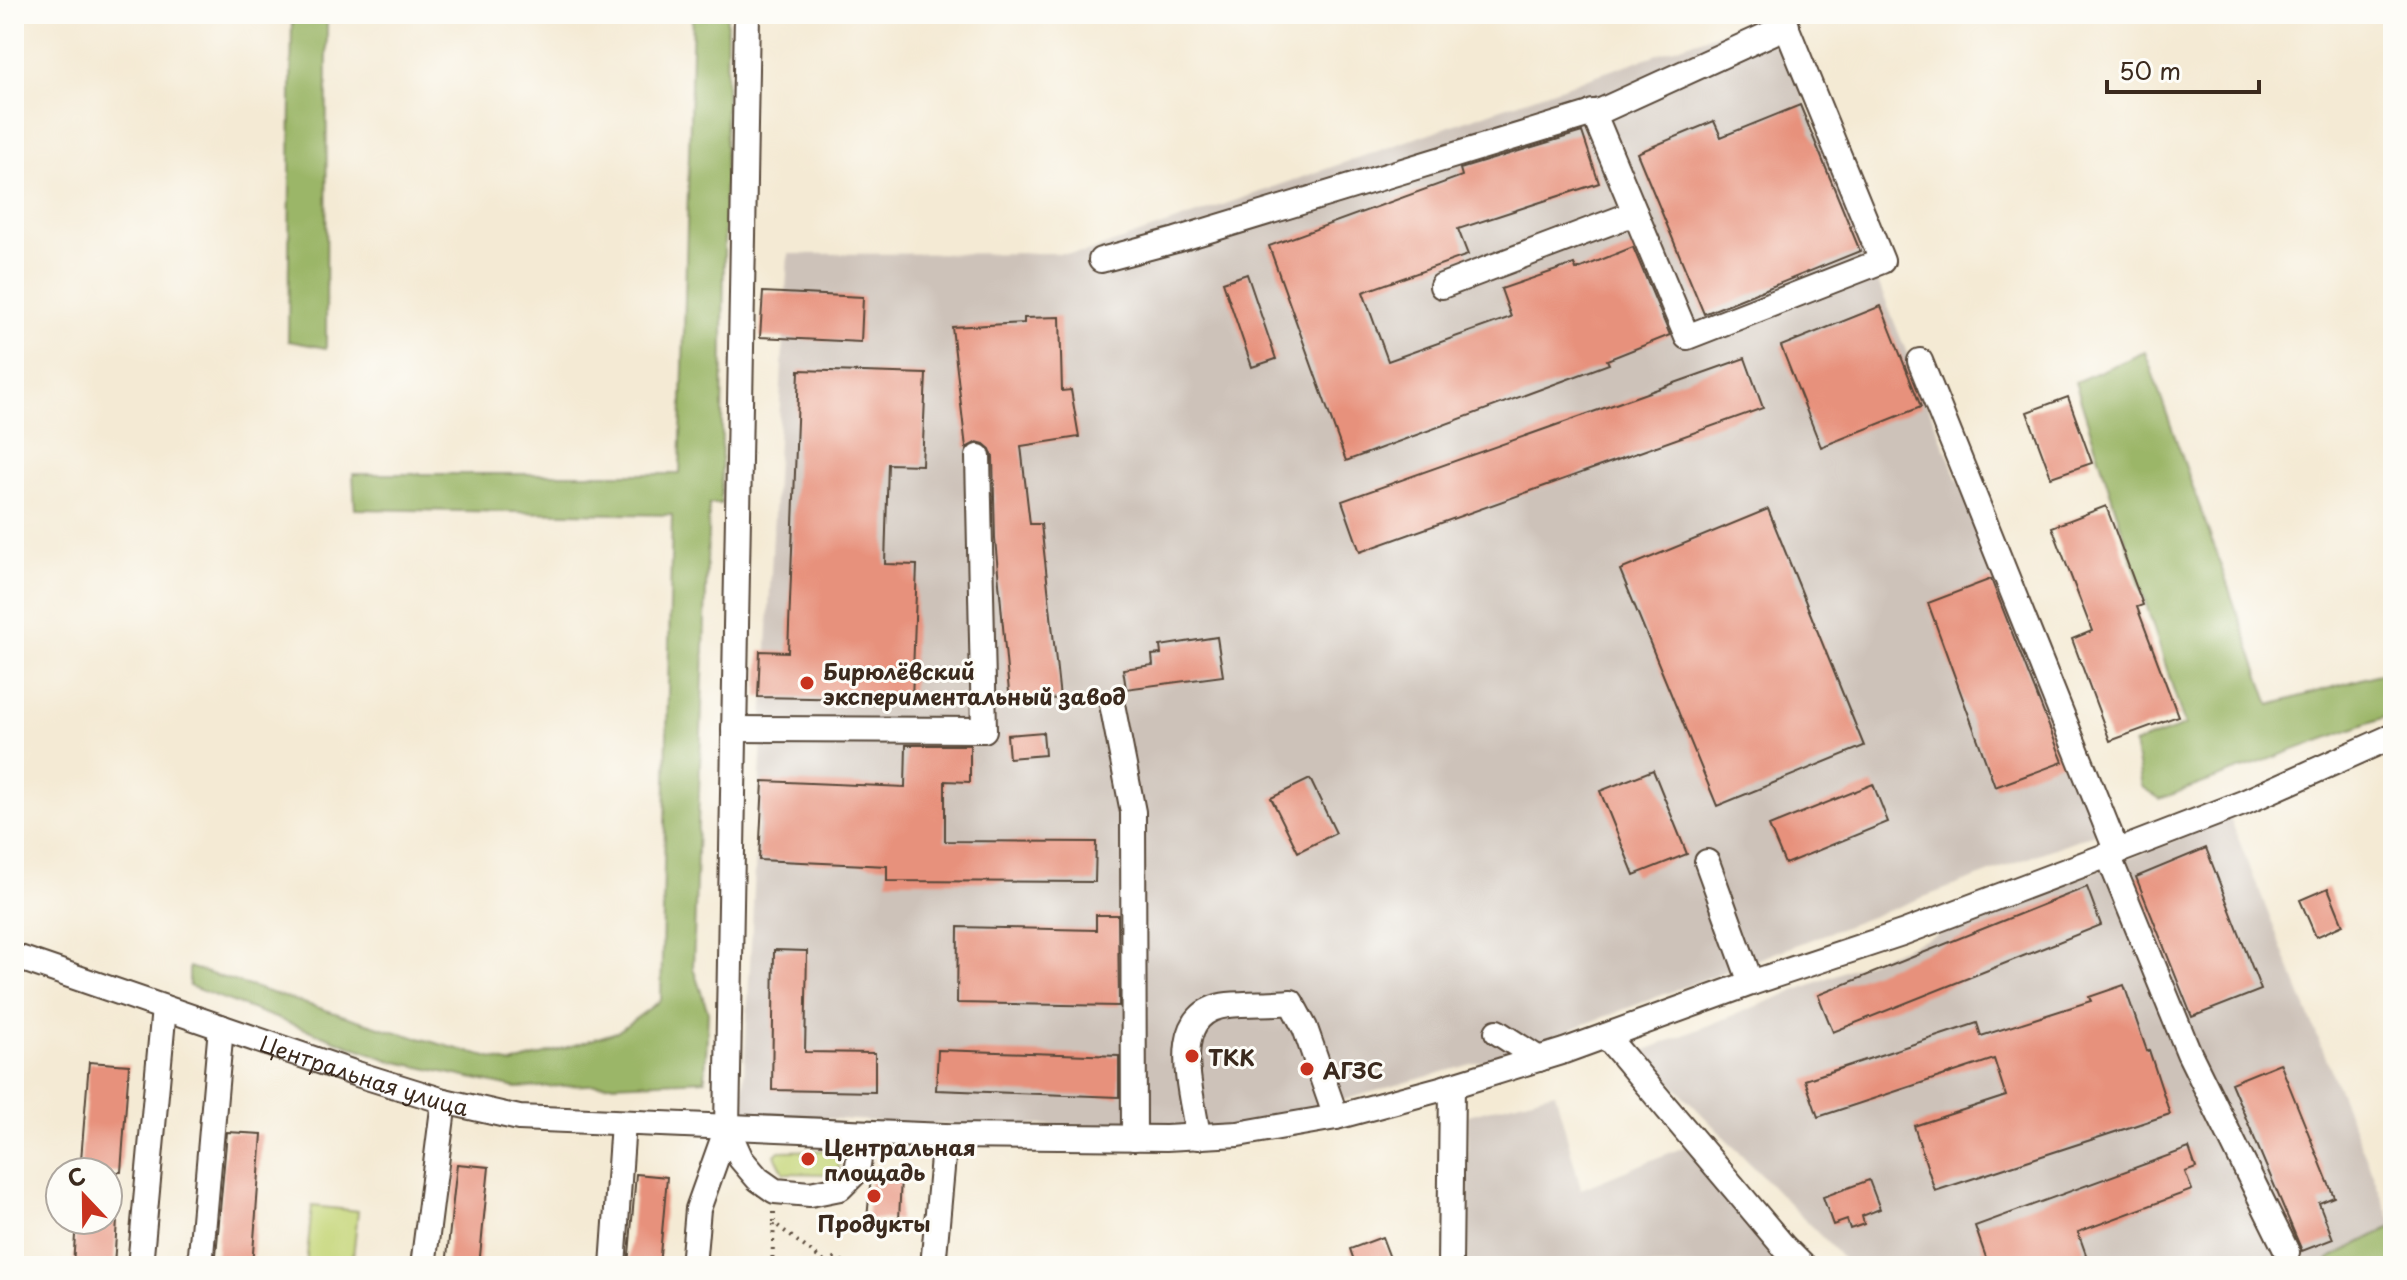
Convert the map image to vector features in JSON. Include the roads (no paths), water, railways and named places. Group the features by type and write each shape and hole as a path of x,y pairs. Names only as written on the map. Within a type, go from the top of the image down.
{"street":[{"path":"693,1266 698,1209 727,1128 747,14"},
{"path":"1101,260 1593,112 1784,20 1882,261 1687,337 1593,112"},
{"path":"1442,286 1635,213"},
{"path":"1920,361 2189,1053 2287,1252"},
{"path":"734,729 984,730 978,457"},
{"path":"1112,704 1133,812 1134,1138"},
{"name":"Центральная улица","path":"14,956 444,1101 519,1118 945,1136 1198,1137 1270,1130 1336,1117 1539,1059 1902,933 2243,803 2393,736"},
{"path":"1707,862 1751,983"},
{"path":"1198,1137 1187,1059 1189,1031 1201,1013 1226,1005 1291,1002 1305,1028 1336,1117"},
{"path":"140,1266 164,1008"},
{"path":"200,1266 221,1027"},
{"path":"1497,1032 1539,1059"},
{"path":"1606,1036 1803,1266"},
{"path":"1450,1266 1452,1085"},
{"path":"423,1266 444,1101"},
{"path":"613,1266 623,1123"},
{"path":"727,1128 741,1159 758,1179 775,1191 810,1194 840,1188 857,1171 863,1133"},
{"path":"933,1266 945,1136"}],"place":[{"name":"Бирюлёвский экспериментальный завод","path":"807,683"},
{"name":"ТКК","path":"1192,1056"},
{"name":"АГЗС","path":"1307,1069"},
{"name":"Центральная площадь","path":"808,1159"},
{"name":"Продукты","path":"874,1196"}]}
